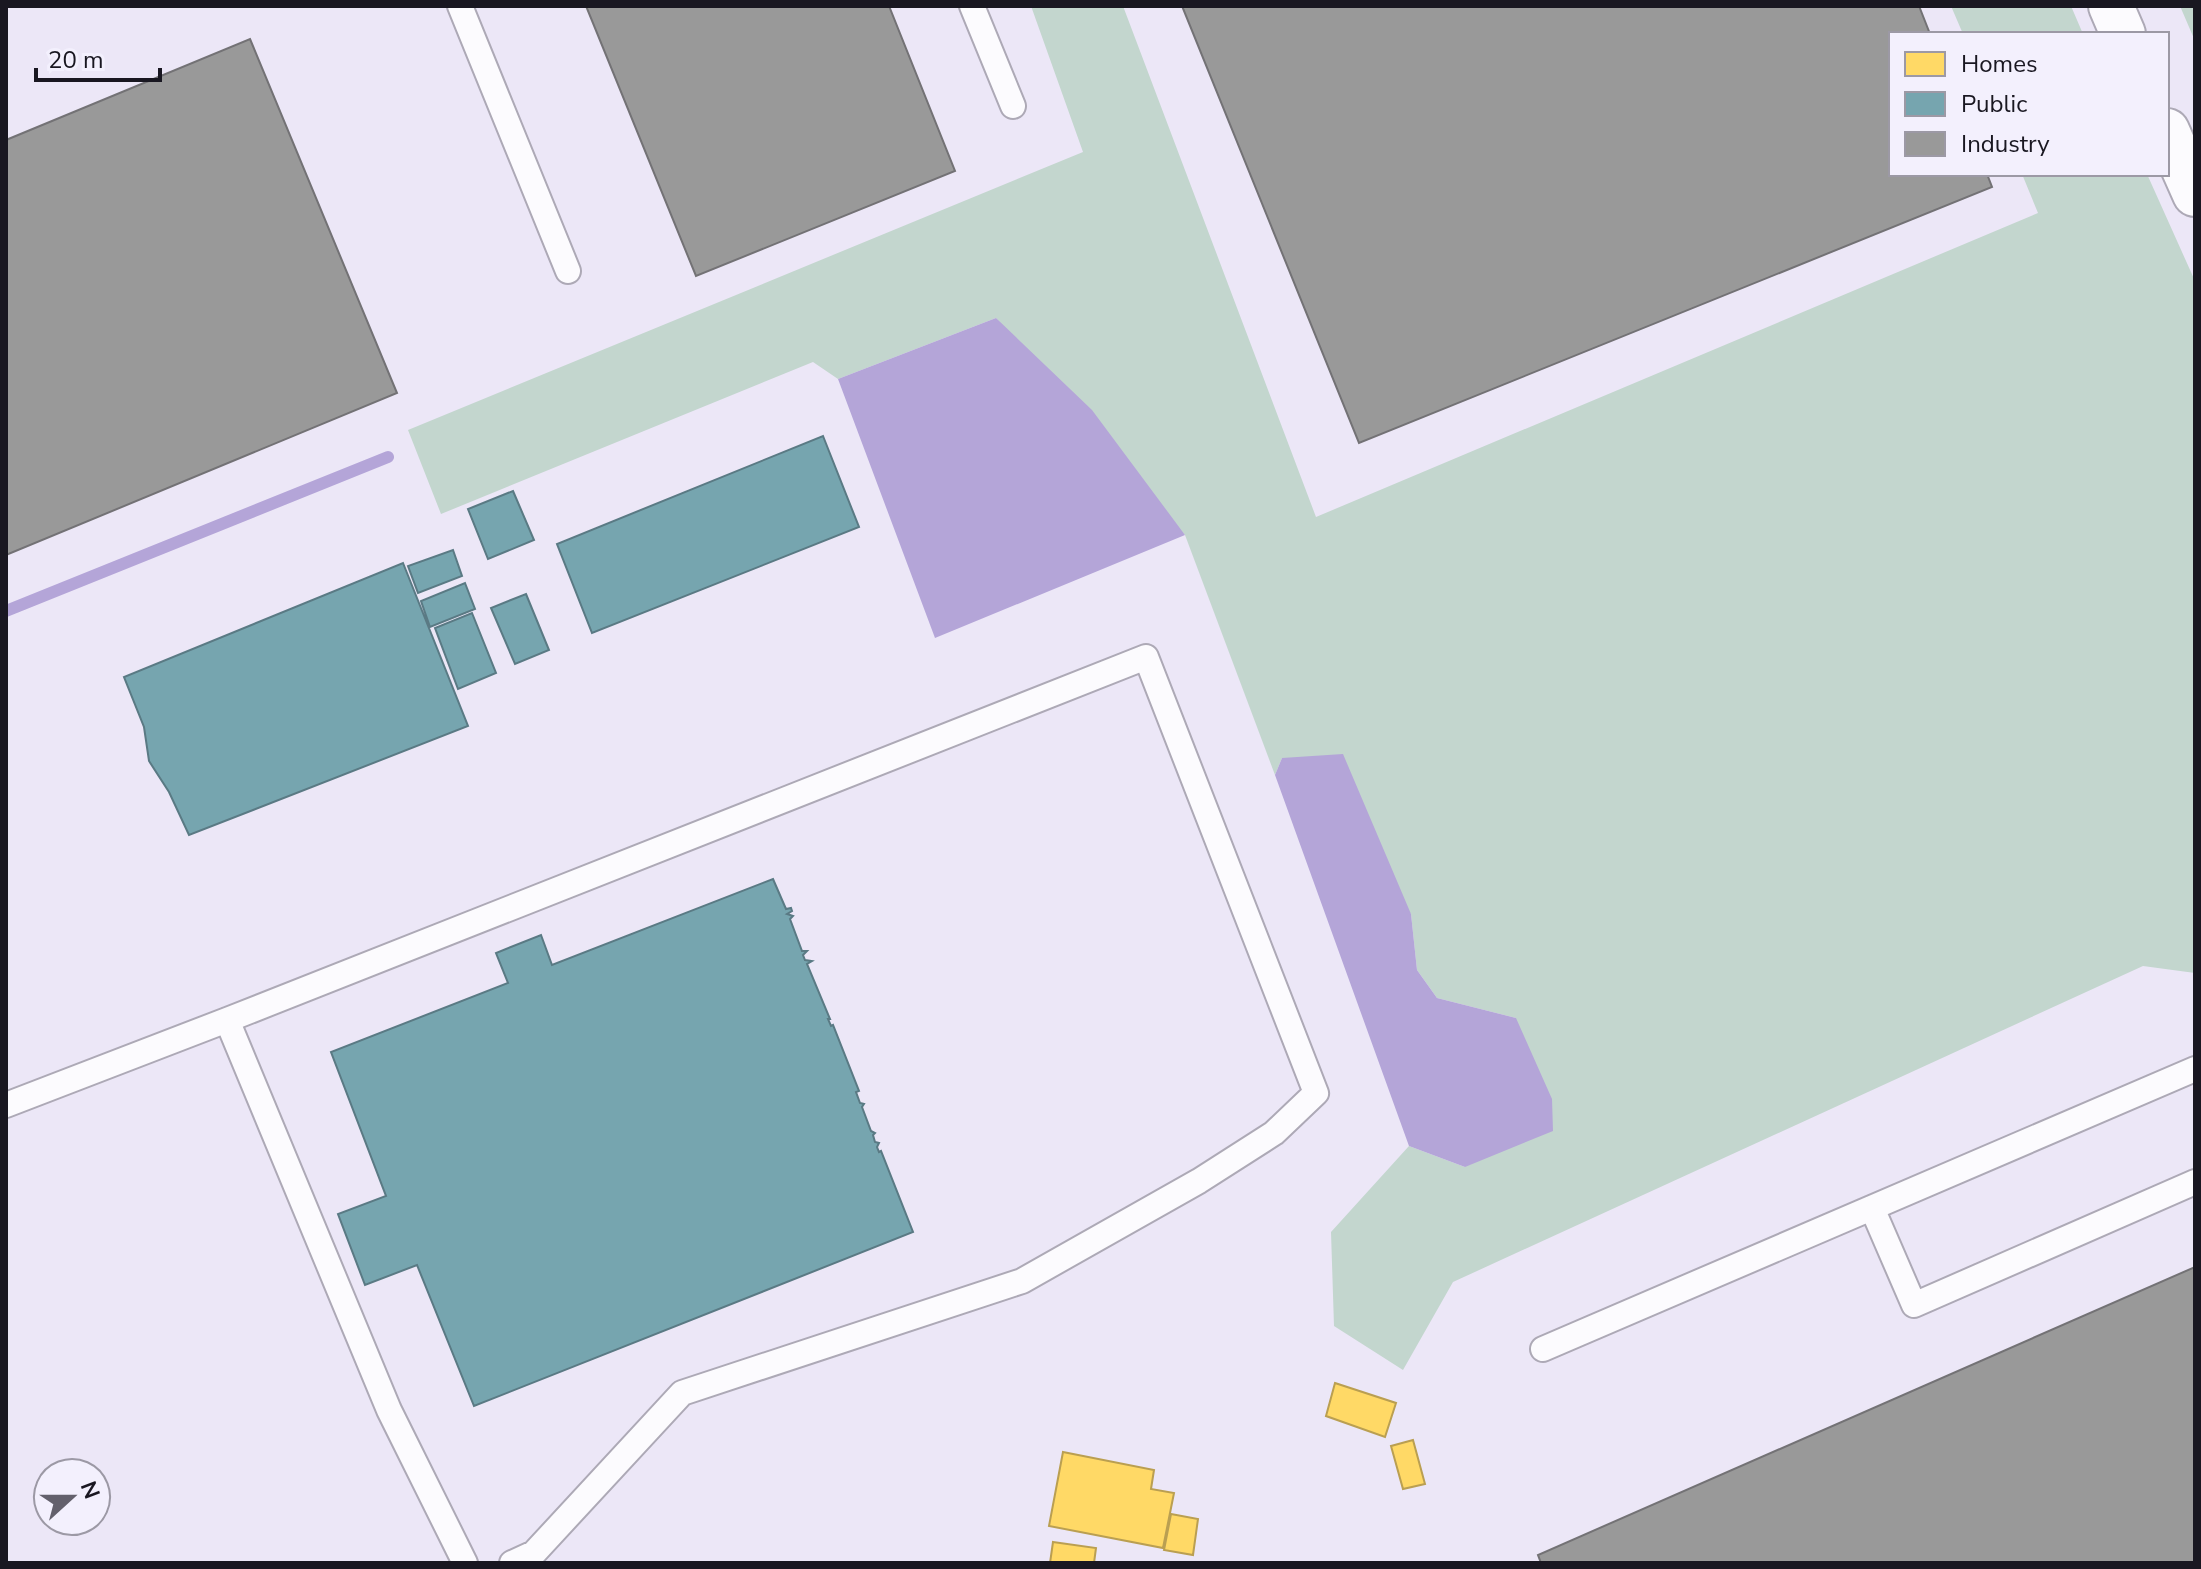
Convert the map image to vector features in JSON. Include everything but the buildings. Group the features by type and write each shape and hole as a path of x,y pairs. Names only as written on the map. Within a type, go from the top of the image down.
{"street":[{"path":"2111,6 2122,32"},
{"path":"2169,136 2195,194"}],"lane":[{"path":"460,6 568,271"},
{"path":"972,6 1013,106"},
{"path":"6,1105 1146,657 1316,1093 1274,1133 1199,1181 1022,1281 682,1393 534,1553 512,1563"},
{"path":"227,1020 389,1410 465,1563"},
{"path":"1543,1349 2195,1069"},
{"path":"1872,1208 1914,1305 2195,1182"}],"green space":[{"path":"1031,6 1123,6 1316,517 2038,213 2023,176 2148,176 2195,281 2195,973 2143,966 1453,1282 1403,1370 1334,1326 1331,1232 1409,1146 1465,1167 1516,1018 1437,998 1417,970 1411,914 1282,758 1275,775 1185,535 996,318 838,379 813,362 441,514 408,430 1083,152"},
{"path":"1951,6 2071,6 2082,32 1962,32"},
{"path":"2180,6 2195,6 2195,41"}],"shaded area":[{"path":"996,318 1092,410 1185,535 935,638 838,379"},
{"path":"1343,754 1411,914 1417,970 1437,998 1516,1018 1552,1099 1553,1131 1465,1167 1409,1146 1275,775 1282,758"}],"waterway":[{"path":"6,611 388,457"}]}
